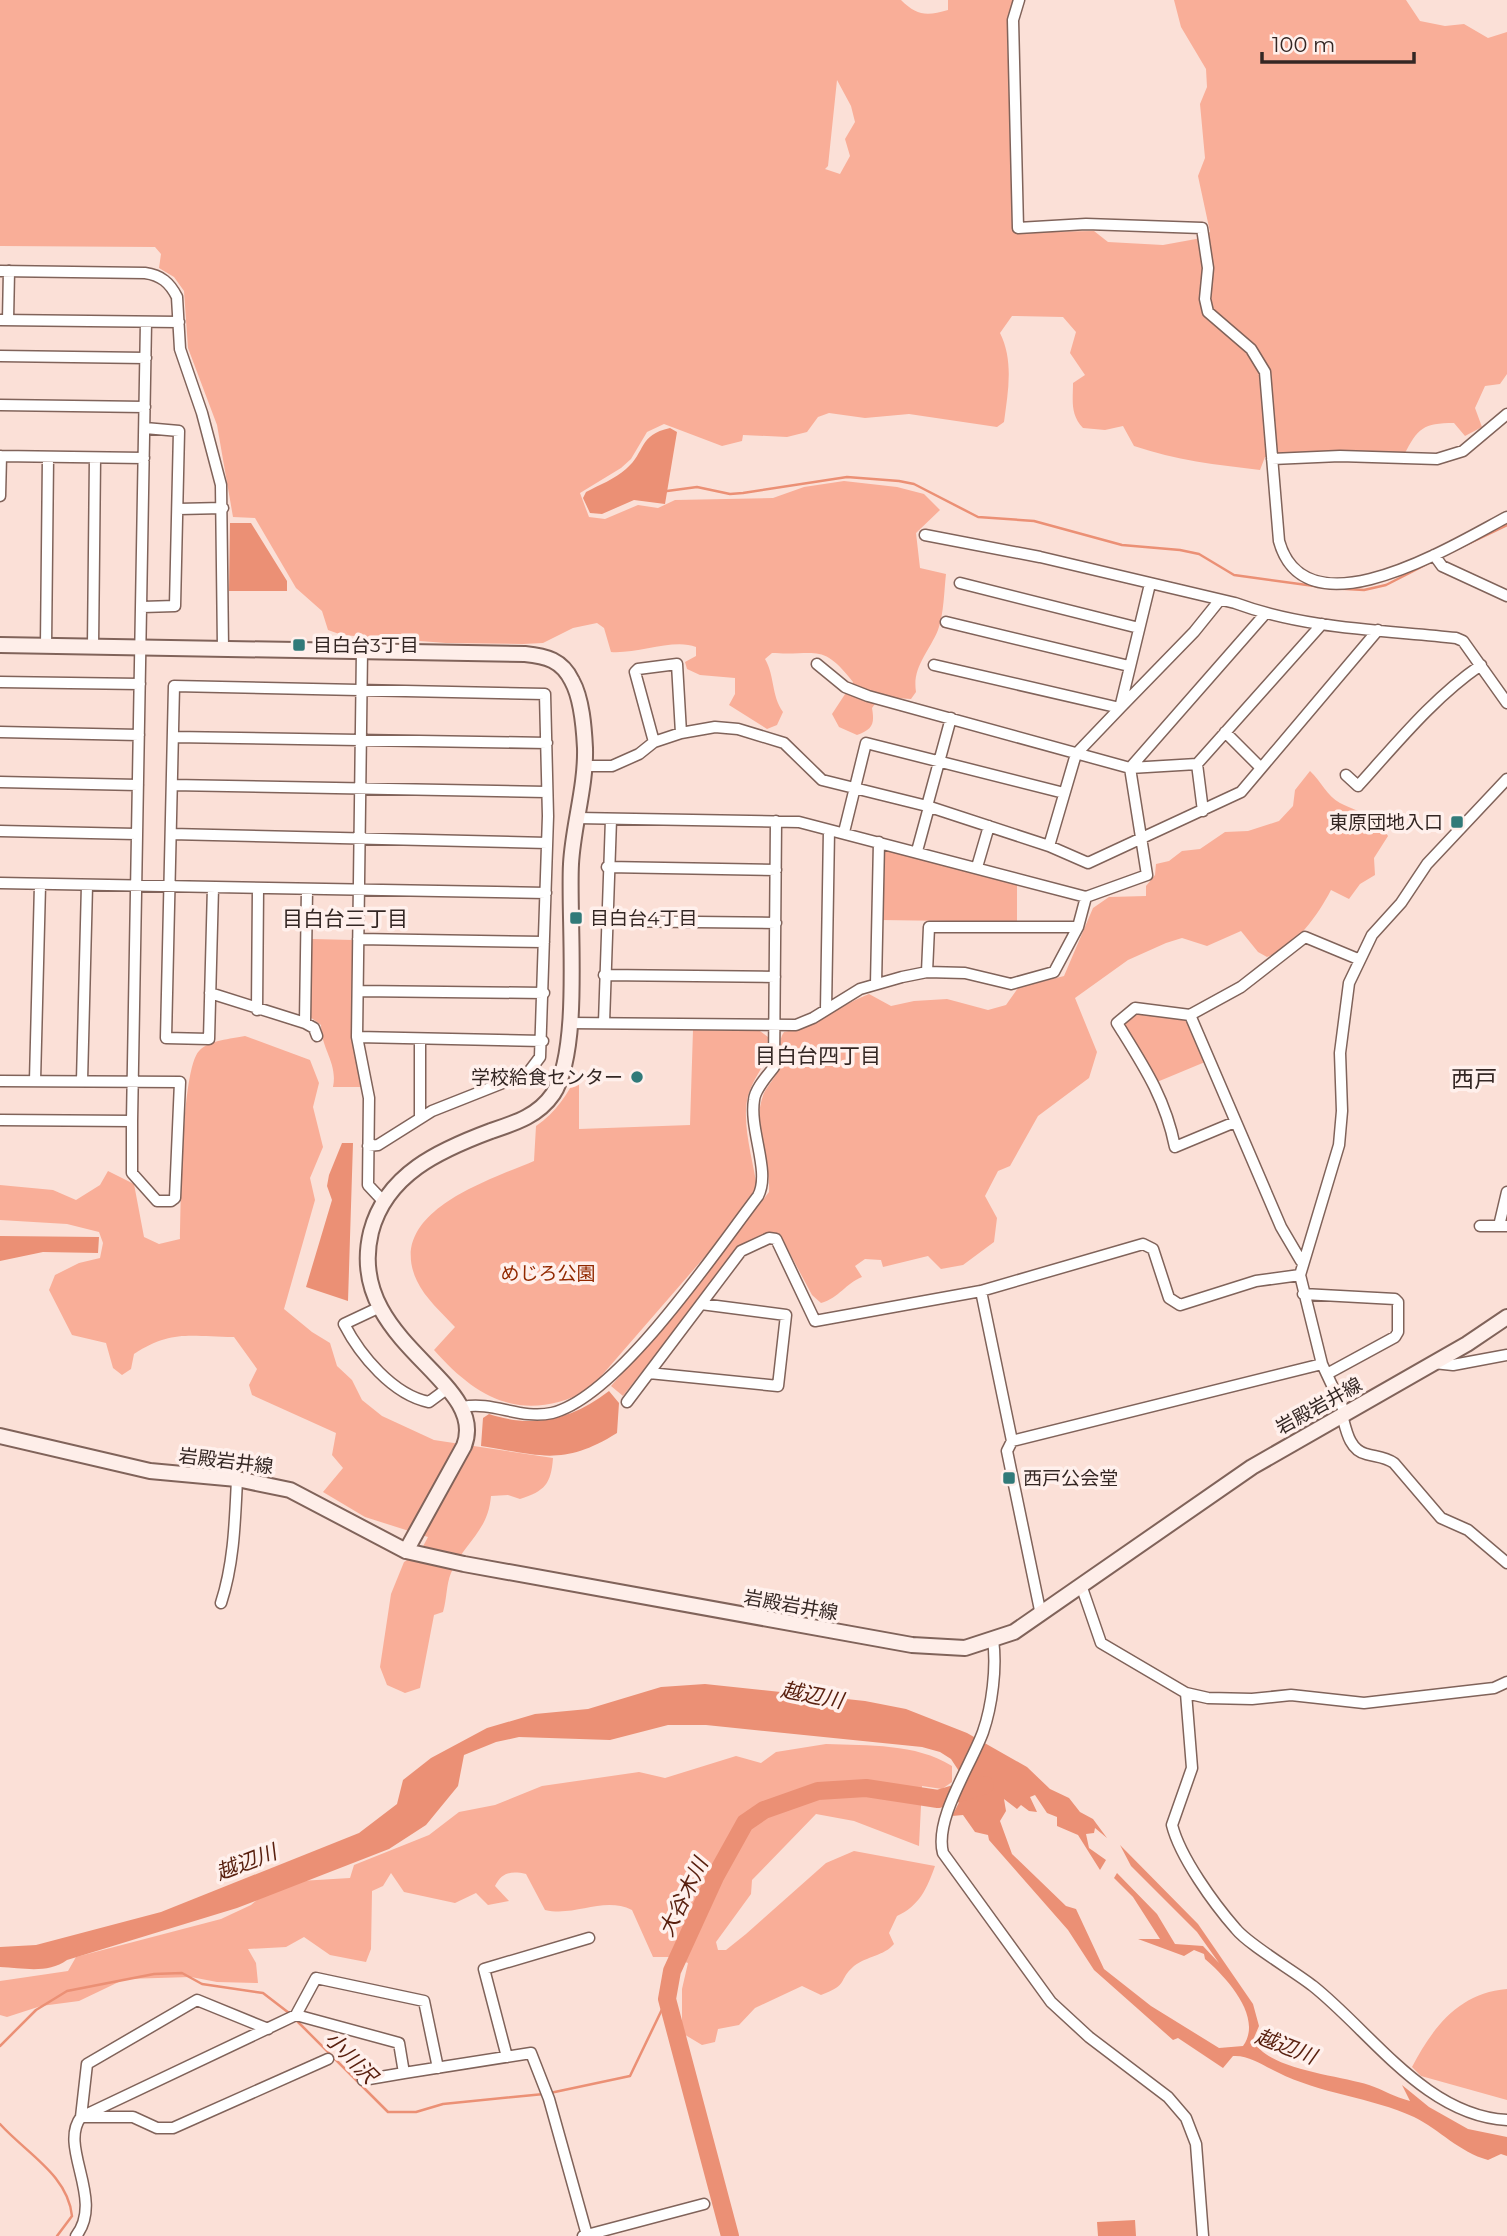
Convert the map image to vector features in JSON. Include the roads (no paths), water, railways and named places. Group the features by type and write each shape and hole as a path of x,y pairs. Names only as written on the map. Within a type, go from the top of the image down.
{"main road":[{"path":"0,645 362,650 548,657 565,670 578,695 584,766 571,863 568,1055 562,1077 542,1106 528,1117 474,1138 421,1164 402,1178 383,1201 371,1234 368,1256 378,1308 405,1345 463,1407 468,1428 464,1446 406,1551"},
{"name":"岩殿岩井線","path":"0,1436 138,1469 264,1483 306,1496 406,1551 557,1584 912,1646 965,1648 993,1640 1041,1615 1252,1466 1434,1363 1507,1317"}],"street":[{"path":"1019,0 1013,20 1018,228 1086,224 1202,228 1208,268 1205,299 1208,312 1251,349 1265,372 1283,554 1288,564 1309,579 1364,581 1390,576 1507,517"},
{"path":"179,322 4,320 5,271 157,275 172,288 177,297 184,365 202,413 221,485 223,648"},
{"path":"0,1081 82,1081 133,1082 180,1082 176,1198 171,1201 157,1201 132,1173 132,1121 133,1082 135,885 146,322"},
{"path":"0,356 146,358"},
{"path":"0,405 145,407"},
{"path":"1272,459 1340,456 1437,459 1463,451 1507,414"},
{"path":"142,607 176,606 178,509 179,430 145,428"},
{"path":"0,496 1,456 144,458"},
{"path":"46,646 48,457"},
{"path":"93,646 94,458"},
{"path":"178,509 223,508"},
{"path":"925,535 1040,557 1235,603 1265,614 1322,624 1456,638 1462,641 1481,665 1507,703"},
{"path":"1434,555 1442,566 1507,596"},
{"path":"960,583 1139,628"},
{"path":"1120,708 1150,584"},
{"path":"1049,846 1076,754 1194,632 1219,601"},
{"path":"1130,768 1265,614"},
{"path":"946,622 1129,666"},
{"path":"817,664 845,687 1076,754 1130,768 1197,764 1322,624"},
{"path":"584,766 612,766 639,754 654,742 681,733 715,727 760,733 794,749 822,780 928,806 1049,846 1088,863 1241,792 1260,766 1378,630"},
{"path":"362,650 357,1037 368,1081 368,1185 383,1201"},
{"path":"654,742 635,672 638,669 677,664 681,733"},
{"path":"934,665 1120,708"},
{"path":"1346,775 1358,786 1423,714 1459,680 1481,665"},
{"path":"0,682 140,684"},
{"path":"213,887 209,1039 166,1038 174,686 545,694 547,843 543,1041 536,1067 528,1073 420,1117 378,1145 369,1146"},
{"path":"917,851 951,718"},
{"path":"0,732 139,735"},
{"path":"1225,733 1260,766"},
{"path":"173,737 547,743"},
{"path":"844,832 866,743 1063,793"},
{"path":"1197,764 1203,811"},
{"path":"577,818 799,822 1086,897 1147,875 1130,768"},
{"path":"1507,779 1427,864 1401,903 1372,935 1358,960 1349,983 1341,1026 1339,1079 1342,1111 1339,1145 1301,1261 1300,1275 1324,1369 1358,1451 1386,1458 1394,1463 1441,1518 1468,1530 1507,1563"},
{"path":"0,782 138,785"},
{"path":"172,785 547,792"},
{"path":"604,1023 607,867 611,818"},
{"path":"463,1407 475,1405 508,1413 536,1415 567,1408 594,1392 649,1335 758,1196 765,1183 754,1130 754,1098 774,1068 776,821"},
{"path":"977,867 989,826"},
{"path":"827,1010 829,830"},
{"path":"0,831 136,834"},
{"path":"170,834 547,843"},
{"path":"876,984 879,842"},
{"path":"607,867 776,870"},
{"path":"0,883 546,893"},
{"path":"35,1081 40,884"},
{"path":"82,1081 87,885"},
{"path":"257,1010 258,888"},
{"path":"305,1023 307,889"},
{"path":"569,1023 796,1025 827,1010 860,989 927,972 983,976 1011,984 1054,972 1078,927 1086,897"},
{"path":"606,921 776,923"},
{"path":"927,972 929,927 1078,927"},
{"path":"1235,1122 1175,1147 1168,1115 1155,1084 1117,1023 1135,1008 1190,1015 1241,987 1306,937 1358,960"},
{"path":"358,939 544,942"},
{"path":"604,975 775,977"},
{"path":"358,991 544,993"},
{"path":"210,993 305,1023 314,1028 317,1036"},
{"path":"1190,1015 1281,1227 1301,1261"},
{"path":"357,1037 543,1041"},
{"path":"420,1117 421,1039"},
{"path":"0,1120 132,1121"},
{"path":"1480,1226 1503,1226 1507,1192"},
{"path":"626,1402 741,1251 769,1238 776,1239 815,1321 981,1291 1143,1244 1153,1249 1169,1298 1180,1305 1256,1281 1300,1275"},
{"path":"981,1291 1012,1441 1007,1451 1041,1615"},
{"path":"1012,1441 1324,1369 1395,1337 1398,1332 1398,1302 1395,1299 1303,1294"},
{"path":"649,1373 778,1386 786,1315 701,1304"},
{"path":"378,1308 344,1324 355,1345 373,1366 418,1400 429,1402 448,1388"},
{"path":"1434,1363 1453,1365 1507,1355"},
{"path":"221,1603 232,1558 237,1479"},
{"path":"1081,1585 1101,1643 1186,1693 1208,1698 1252,1699 1291,1695 1364,1703 1494,1688 1507,1682"},
{"path":"993,1640 987,1719 946,1818 940,1840 943,1853 1051,2002 1089,2037 1168,2097 1186,2118 1196,2144 1203,2236"},
{"path":"1186,1693 1192,1768 1172,1825 1189,1861 1238,1932 1287,1965 1342,2010 1412,2079 1455,2105 1490,2119 1507,2120"},
{"path":"507,2057 484,1969 589,1938"},
{"path":"81,2117 296,2015 316,1978 424,2001 439,2068"},
{"path":"76,2236 83,2227 88,2209 77,2157 76,2129 81,2117 87,2064 197,2000 268,2029"},
{"path":"296,2015 399,2043 404,2073"},
{"path":"367,2080 363,2080 531,2053 549,2099 585,2235 704,2204"},
{"path":"81,2117 133,2117 158,2128 173,2128 328,2059"}],"waterway":[{"path":"667,491 697,487 730,494 743,493 847,477 899,481 914,484 978,517 1034,521 1122,545 1180,550 1199,554 1234,575 1329,588 1364,590 1386,585 1433,561"},
{"path":"1439,558 1507,525"},
{"name":"大谷木川","path":"730,2236 667,1999 672,1971 715,1877 745,1823 764,1810 818,1791 866,1788 938,1799 985,1785"},
{"name":"小川沢","path":"0,2046 36,2010 67,1991 154,1974 182,1973 202,1984 263,1993 289,2013"},
{"name":"小川沢","path":"550,2093 630,2076 667,1999"},
{"name":"小川沢","path":"294,2018 388,2112 416,2112 443,2104 544,2094"},
{"name":"小川沢","path":"0,2124 63,2188 72,2216 57,2236"}],"place":[{"name":"目白台3丁目","path":"299,645"},
{"name":"東原団地入口","path":"1457,822"},
{"name":"目白台4丁目","path":"576,918"},
{"name":"学校給食センター","path":"637,1077"},
{"name":"西戸公会堂","path":"1009,1478"}],"district":[{"name":"目白台三丁目","path":"345,918"},
{"name":"目白台四丁目","path":"818,1055"},
{"name":"西戸","path":"1474,1079"}],"park label":[{"name":"めじろ公園","path":"548,1273"}],"water label":[{"name":"越辺川","path":"812,1695"},
{"name":"越辺川","path":"246,1862"},
{"name":"越辺川","path":"1286,2046"}]}
